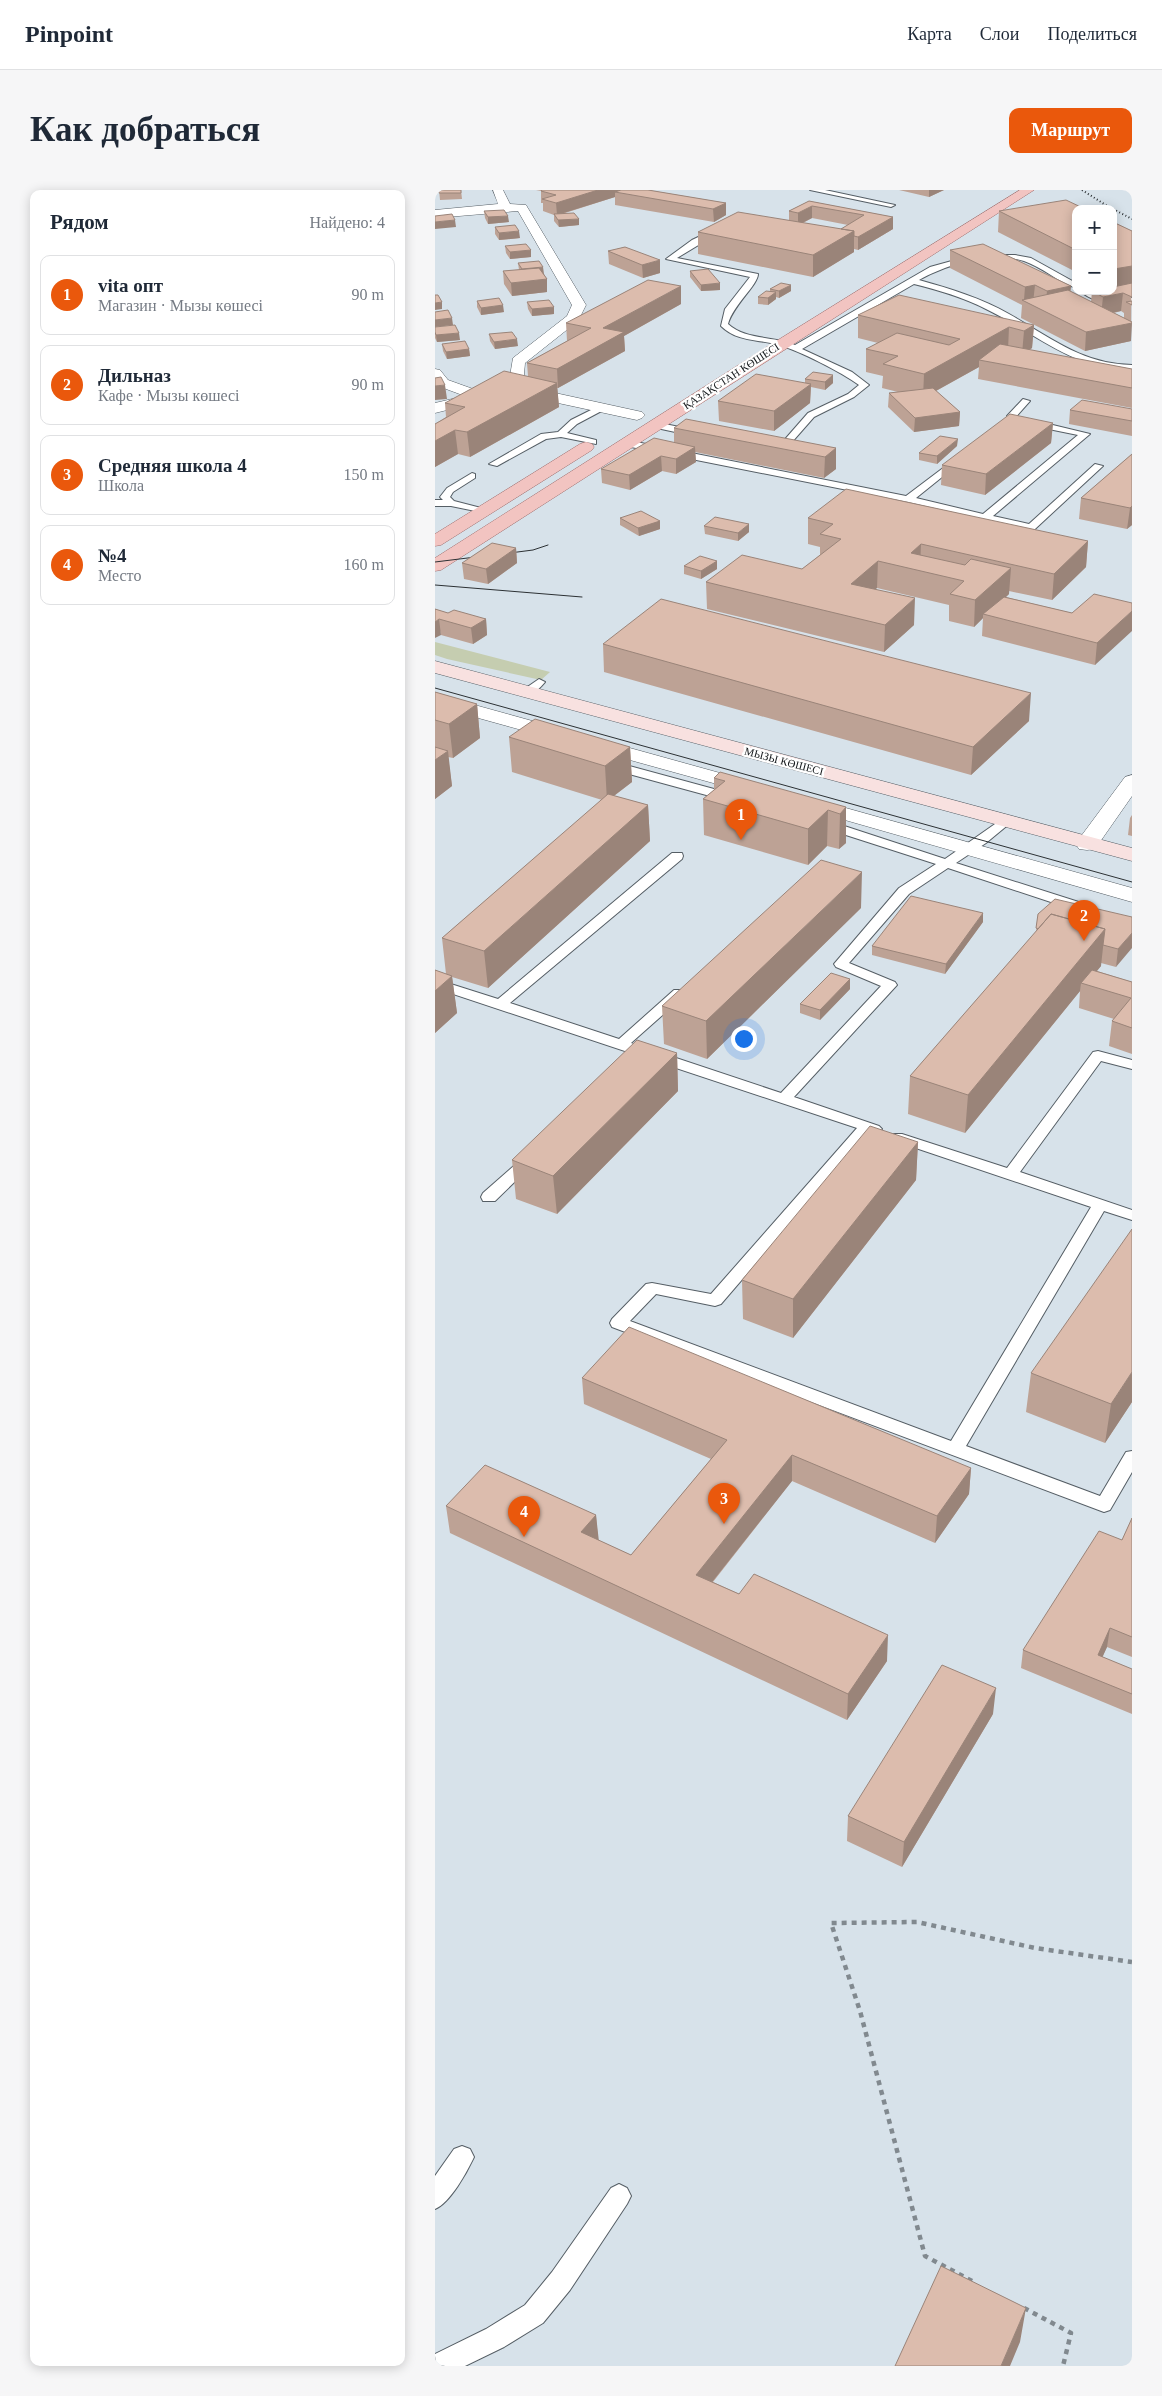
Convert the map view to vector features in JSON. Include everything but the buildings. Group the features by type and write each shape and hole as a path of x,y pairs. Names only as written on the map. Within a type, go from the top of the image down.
{"main road":[{"name":"ҚАЗАҚСТАН КӨШЕСІ","path":"435,566 626,443 789,346 1028,190"},
{"name":"ҚАЗАҚСТАН КӨШЕСІ","path":"745,348 779,327"},
{"path":"623,424 641,412 655,425"},
{"path":"435,541 608,433"},
{"path":"482,512 509,518"},
{"name":"МЫЗЫ КӨШЕСІ","path":"435,667 533,687 1087,844 1132,855"}],"street":[{"path":"499,190 506,207"},
{"path":"435,214 506,207 522,208 579,305 573,318 518,361 515,388"},
{"path":"435,373 443,383 480,397"},
{"path":"435,408 515,388 604,407 641,412"},
{"path":"435,700 1132,895"},
{"path":"1087,844 1132,781"}],"lane":[{"path":"814,190 891,205"},
{"path":"727,227 695,242 670,259 755,276 749,286 733,301 725,316 724,324 733,334 762,338 789,346 849,374 865,385 858,392 805,420 790,441 782,448 761,445"},
{"path":"789,346 913,282 933,269 959,261 980,257 1015,256 1035,263 1072,284"},
{"path":"913,282 956,294 989,307 1089,363 1107,367 1132,368"},
{"path":"1093,295 1108,302 1132,300"},
{"path":"985,517 1085,434 1007,421 1026,401"},
{"path":"561,434 563,429 604,407"},
{"path":"655,425 703,434"},
{"path":"494,464 544,436 561,434 593,442"},
{"path":"626,443 908,499 1031,527 1098,466"},
{"path":"908,499 966,453"},
{"path":"451,503 445,497 450,490 472,476"},
{"path":"435,503 451,503 482,512"},
{"path":"601,762 745,802"},
{"path":"813,820 1095,912"},
{"path":"783,1099 890,985 841,964 904,891 1005,821"},
{"path":"500,1005 677,856"},
{"path":"435,983 1132,1215"},
{"path":"621,1045 687,986"},
{"path":"630,1066 644,1053"},
{"path":"1010,1175 1098,1055 1132,1065"},
{"path":"866,1127 715,1300 652,1288 618,1323 1104,1505 1132,1457"},
{"path":"489,1197 539,1151"},
{"path":"955,1449 1100,1205"},
{"path":"435,2197 462,2157"},
{"path":"438,2366 495,2338 534,2314 561,2281 619,2196"}],"path":[{"path":"976,2283 925,2256 860,2011 831,1923 917,1922 1035,1948 1132,1962"},
{"path":"1019,2306 1071,2333 1063,2366"}],"green space":[{"path":"435,642 550,672 541,680 447,659 435,655"}],"tram line":[{"path":"502,554 533,550 548,545"},
{"path":"435,562 484,556"},
{"path":"435,585 582,597"},
{"path":"435,688 1132,882"}],"railway":[{"path":"1082,190 1106,205"},
{"path":"1117,211 1132,219"}],"place":[{"name":"vita опт","path":"741,840"},
{"name":"Дильназ","path":"1084,941"},
{"name":"Средняя школа 4","path":"724,1524"},
{"name":"№4","path":"524,1537"}]}
